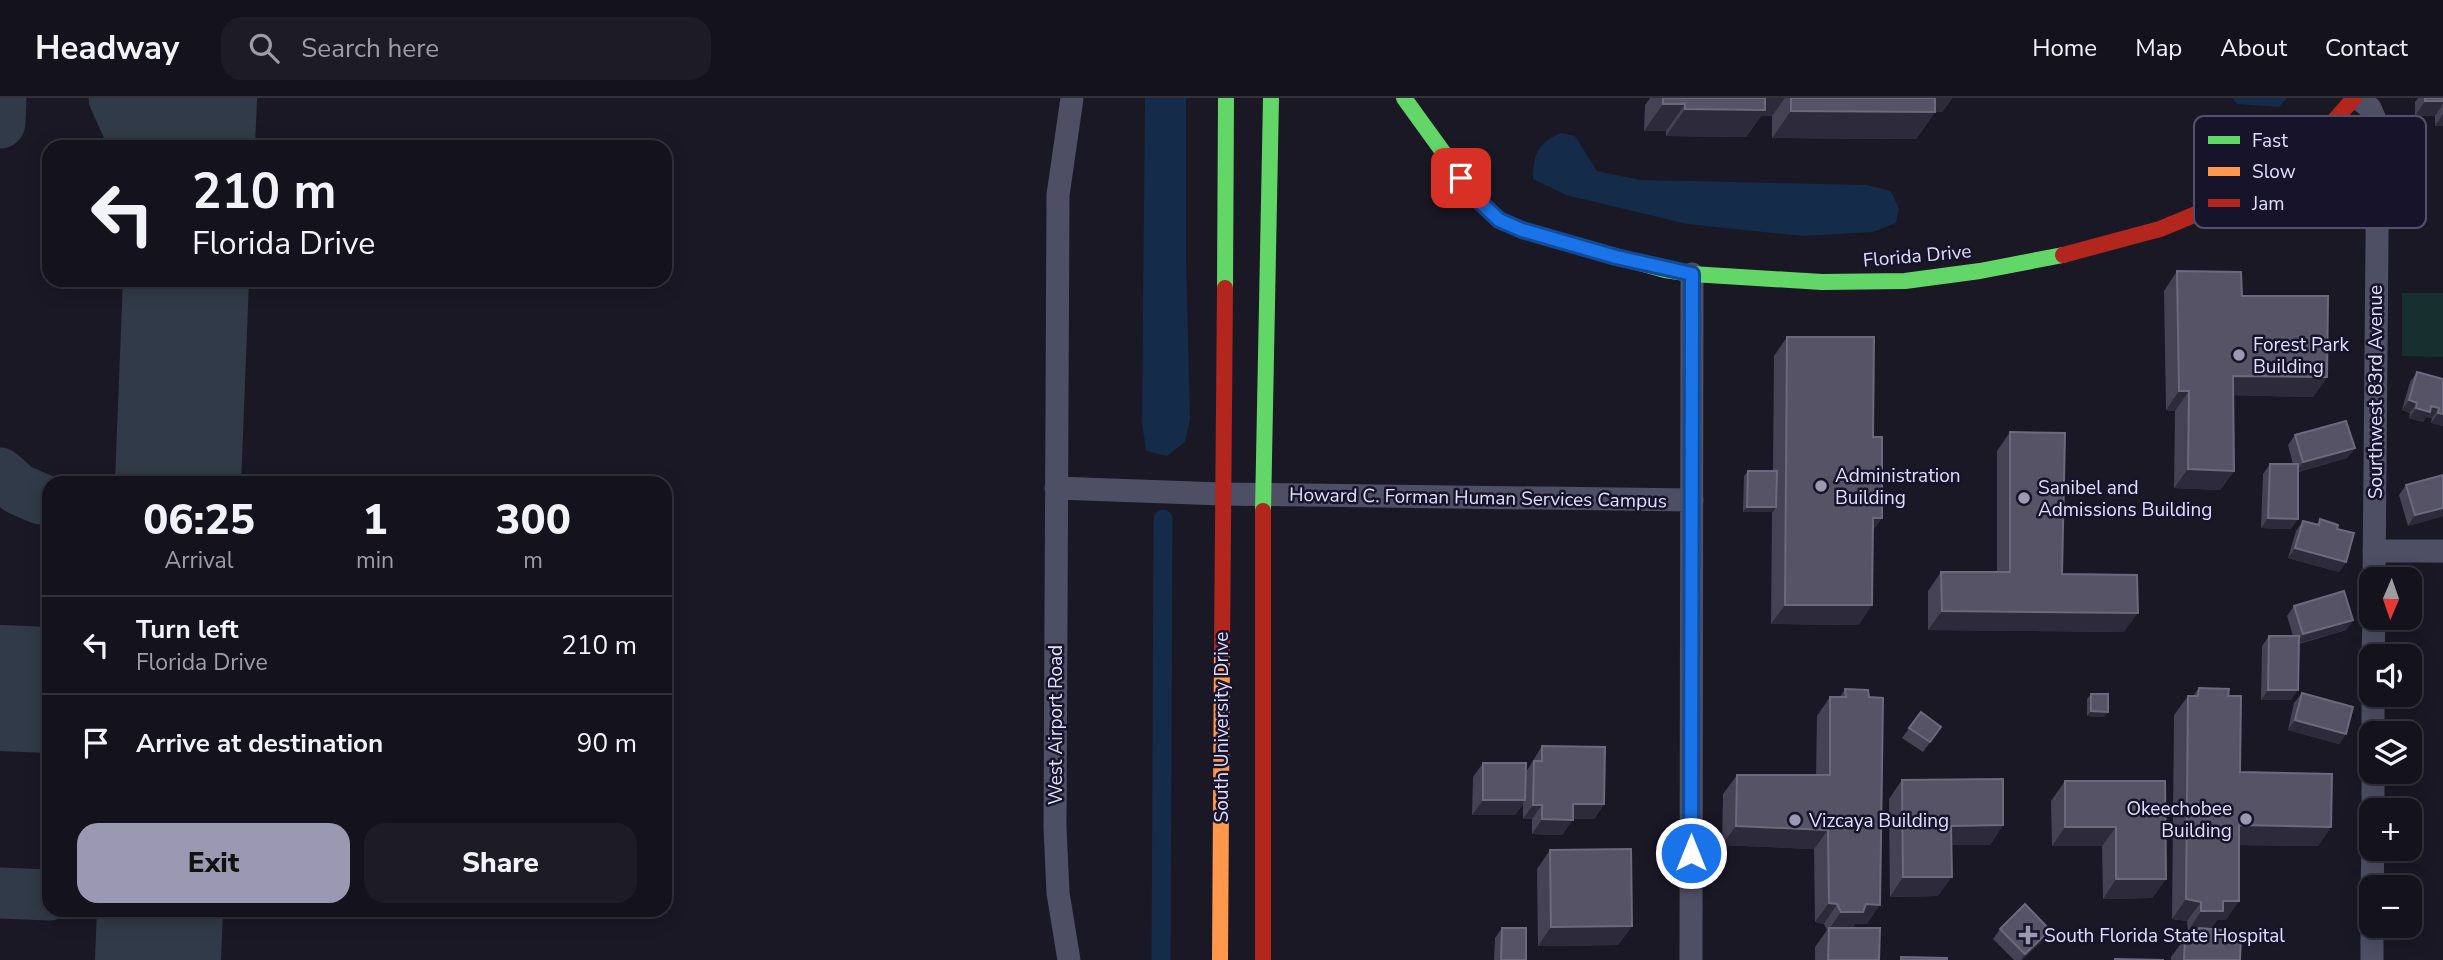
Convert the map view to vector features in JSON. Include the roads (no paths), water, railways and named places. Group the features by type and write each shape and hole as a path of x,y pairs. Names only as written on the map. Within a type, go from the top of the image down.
{"main road":[{"name":"South University Drive","path":"1220,960 1226,98"},
{"path":"1263,960 1263,494 1270,98"},
{"name":"Florida Drive","path":"1404,98 1477,199 1499,220 1522,230 1616,257 1692,274 1822,282 1905,281 2014,266 2118,241 2160,229 2194,215"},
{"name":"Florida Drive","path":"2340,116 2356,98"}],"street":[{"name":"West Airport Road","path":"1069,960 1058,893 1055,827 1056,488 1058,195 1072,98"},
{"name":"Sourthwest 83rd Avenue","path":"2356,98 2370,108 2373,116"},
{"name":"Sourthwest 83rd Avenue","path":"2374,567 2377,228"},
{"path":"1691,960 1692,274"},
{"path":"1056,488 1263,494"},
{"name":"Howard C. Forman Human Services Campus","path":"1263,494 1692,500"},
{"path":"2374,551 2443,551"},
{"path":"2372,938 2372,960"}],"water":[{"path":"1145,98 1186,98 1190,420 1185,442 1167,456 1146,451 1142,422"},
{"path":"2232,98 2287,98 2279,107 2237,104"},
{"path":"1561,133 1575,136 1597,171 1640,180 1867,185 1891,191 1899,209 1896,223 1873,232 1802,236 1687,224 1566,195 1533,179 1538,150"}],"waterway":[{"path":"1161,960 1163,519"}],"place":[{"name":"Forest Park Building","path":"2239,355"},
{"name":"Administration Building","path":"1821,486"},
{"name":"Sanibel and Admissions Building","path":"2024,498"},
{"name":"Okeechobee Building","path":"2246,819"},
{"name":"Vizcaya Building","path":"1795,820"},
{"name":"South Florida State Hospital","path":"2028,935"}]}
